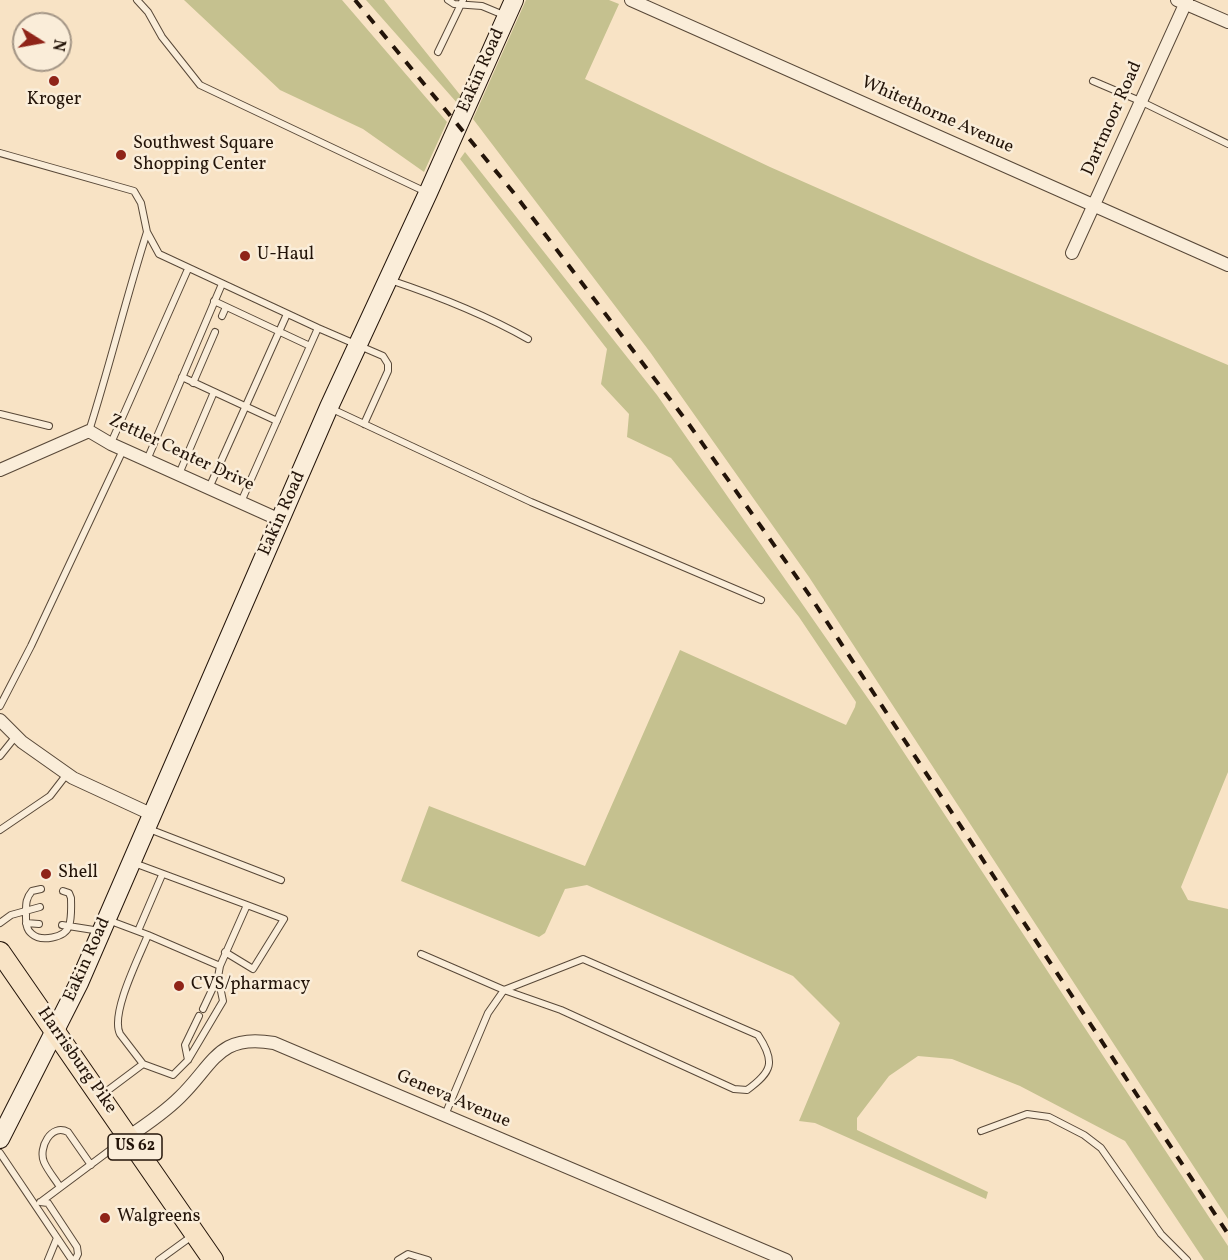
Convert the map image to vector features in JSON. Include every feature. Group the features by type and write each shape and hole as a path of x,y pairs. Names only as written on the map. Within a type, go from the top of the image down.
{"main road":[{"name":"Harrisburg Pike","path":"2,957 213,1260"}],"street":[{"name":"Whitethorne Avenue","path":"631,0 1228,264"},
{"name":"Dartmoor Road","path":"1072,253 1095,206 1183,1"},
{"path":"1183,1 1228,22"},
{"name":"Eakin Road","path":"0,1139 79,983 329,407 510,8"},
{"name":"Zettler Center Drive","path":"0,470 89,431 123,450 280,520"},
{"path":"1,721 16,736 68,774 148,821"},
{"name":"Geneva Avenue","path":"128,1137 180,1097 220,1052 229,1046 252,1040 283,1046 786,1260"}],"lane":[{"path":"137,0 148,12 162,37 200,84 428,193"},
{"path":"448,0 510,8"},
{"path":"438,52 462,2"},
{"path":"1093,81 1228,144"},
{"path":"0,153 134,191 141,203 147,232 159,254 383,356 388,364 388,371 364,424"},
{"path":"89,431 110,362 127,293 147,232"},
{"path":"111,444 188,269"},
{"path":"387,279 498,322 528,339"},
{"path":"147,460 222,284"},
{"path":"214,301 310,346"},
{"path":"222,316 226,307"},
{"path":"210,488 287,314"},
{"path":"241,502 318,328"},
{"path":"194,383 215,332"},
{"path":"182,378 277,421"},
{"path":"179,474 214,392"},
{"path":"329,407 531,502 761,600"},
{"path":"0,414 49,426"},
{"path":"0,706 31,646 123,450"},
{"path":"0,756 16,736"},
{"path":"0,830 50,796 68,774"},
{"path":"148,821 281,880"},
{"path":"131,862 284,919 253,969 225,952"},
{"path":"138,931 162,875"},
{"path":"41,889 32,891 27,898 26,910 26,922 31,934 38,937 58,937 65,933 65,925 71,910 71,897 63,891"},
{"path":"203,1009 218,977 225,952 247,905"},
{"path":"0,923 11,915 40,907"},
{"path":"63,908 71,910"},
{"path":"26,922 39,924"},
{"path":"65,925 104,925 138,931 220,966"},
{"path":"148,935 117,1013 120,1034 143,1064 173,1075 188,1060 223,1001 218,977"},
{"path":"421,954 504,990 561,1010 734,1089 747,1090 764,1078 769,1065 767,1048 758,1035 583,959 504,990 488,1013 445,1116"},
{"path":"188,1060 185,1045 199,1016"},
{"path":"100,1096 143,1064"},
{"path":"981,1131 1027,1114 1049,1117 1084,1135 1101,1148 1161,1234 1187,1260"},
{"path":"60,1187 43,1161 42,1151 49,1135 55,1130 62,1129 68,1132 91,1165"},
{"path":"34,1204 42,1201 128,1137"},
{"path":"0,1153 73,1260 78,1254 77,1247 48,1203 42,1201"},
{"path":"159,1260 195,1234"},
{"path":"48,1260 57,1238"},
{"path":"398,1260 408,1254 428,1260"}],"shaded area":[{"path":"184,0 342,0 447,122 424,172 363,129 280,90"},
{"path":"366,0 384,0 461,96 458,104"},
{"path":"526,0 609,0 619,4 585,79 770,167 978,259 1228,365 1228,772 1181,887 1188,900 1228,909 1228,1219 809,577 650,352 473,119"},
{"path":"465,152 657,395 876,710 1228,1246 1228,1260 1204,1260 1125,1141 1020,1086 952,1059 918,1056 889,1076 857,1118 857,1130 988,1192 986,1199 815,1123 799,1121 840,1023 793,976 587,885 565,889 545,933 539,937 401,881 429,806 585,866 680,650 846,725 856,702 799,617 671,458 627,437 629,414 601,384 607,349 460,159"}],"railway":[{"path":"355,0 513,192 688,423 810,596 1228,1234"}],"place":[{"name":"Kroger","path":"54,81"},
{"name":"Southwest Square Shopping Center","path":"121,155"},
{"name":"U-Haul","path":"245,256"},
{"name":"Shell","path":"46,874"},
{"name":"CVS/pharmacy","path":"179,986"},
{"name":"Walgreens","path":"105,1218"}]}
